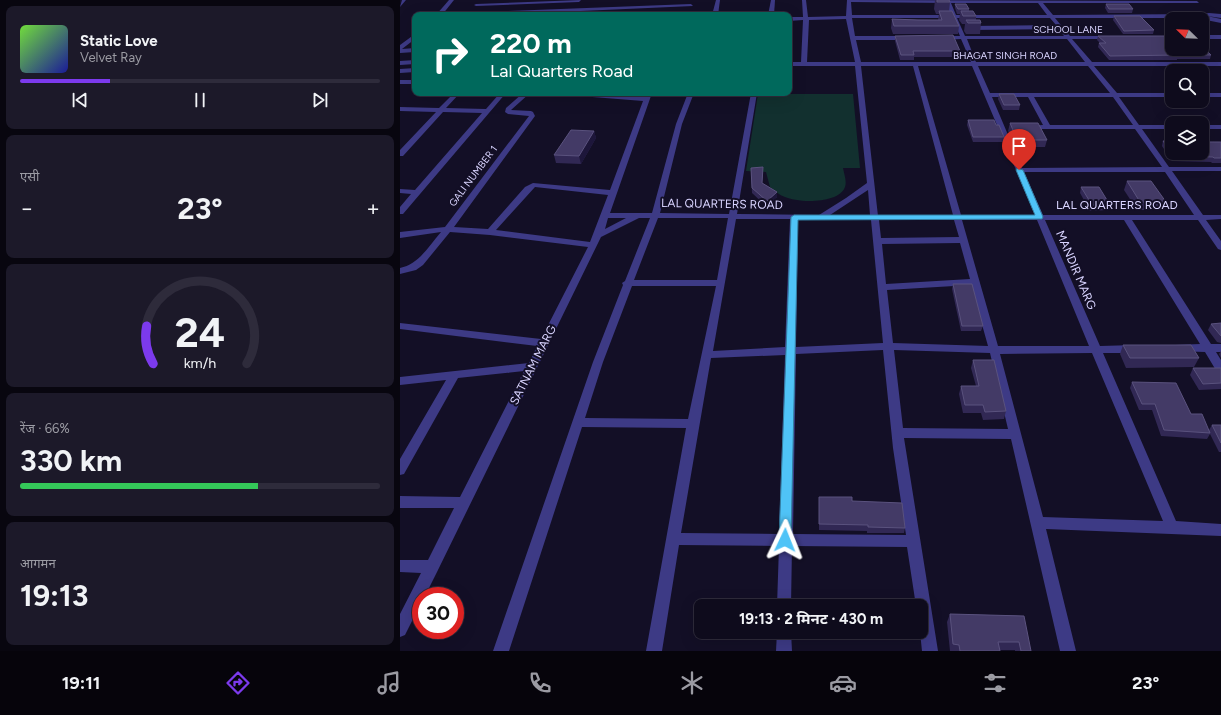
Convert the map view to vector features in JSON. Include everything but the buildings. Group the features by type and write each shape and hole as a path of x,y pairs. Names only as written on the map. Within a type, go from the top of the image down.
{"street":[{"path":"400,6 404,0"},
{"path":"442,12 452,0"},
{"path":"467,12 480,0"},
{"path":"476,5 579,0 575,12"},
{"path":"716,12 718,0"},
{"path":"771,12 773,0"},
{"path":"804,0 806,19 804,64"},
{"path":"930,651 898,433 858,64 849,19 849,0 1196,1 1202,6"},
{"name":"MANDIR MARG","path":"947,1 956,18 988,95 1005,127 1019,170 1172,527"},
{"path":"1038,1 1070,38 1115,95 1221,247"},
{"path":"509,12 690,5"},
{"path":"1207,10 1221,20"},
{"path":"792,19 1165,17"},
{"path":"1209,18 1221,20"},
{"path":"960,28 1060,27"},
{"name":"SCHOOL LANE","path":"938,38 1117,37"},
{"path":"1209,37 1221,37"},
{"path":"853,38 915,38"},
{"path":"400,50 412,39"},
{"path":"400,50 412,50"},
{"path":"400,63 412,62"},
{"name":"BHAGAT SINGH ROAD","path":"792,64 1221,64"},
{"path":"915,64 1016,434 1068,651"},
{"path":"400,71 412,70"},
{"path":"400,82 412,82"},
{"path":"988,95 1165,95"},
{"path":"1030,95 1048,127"},
{"path":"1209,95 1221,95"},
{"path":"400,154 454,96"},
{"path":"400,212 500,96"},
{"name":"GALI NUMBER 1","path":"400,271 413,268 420,263 533,114 508,112 508,109 523,96"},
{"name":"SATNAM MARG","path":"400,630 598,235 606,216 612,192 647,96"},
{"path":"501,651 598,362 655,214 679,124 690,96"},
{"path":"654,651 693,424 721,283 753,96"},
{"path":"400,109 488,111"},
{"path":"1017,127 1165,127"},
{"path":"1209,127 1221,127"},
{"path":"1019,170 1221,169"},
{"path":"819,218 849,200 870,184"},
{"path":"490,232 533,185 612,192"},
{"path":"400,191 416,192"},
{"name":"LAL QUARTERS ROAD","path":"606,216 655,214 819,218 1221,217"},
{"path":"598,235 639,215"},
{"path":"784,599 794,217"},
{"path":"1127,218 1221,369"},
{"path":"400,235 448,228 593,245"},
{"path":"877,241 963,240"},
{"path":"882,287 975,282"},
{"path":"628,283 721,283"},
{"path":"400,326 544,343"},
{"path":"706,355 791,352 888,346 994,350 1148,349"},
{"path":"1171,348 1221,348"},
{"path":"400,380 532,366"},
{"path":"400,470 455,374"},
{"path":"578,422 693,424"},
{"path":"898,433 1016,434"},
{"path":"400,502 464,503"},
{"path":"1038,523 1221,530"},
{"path":"673,539 913,540"},
{"path":"400,566 432,567"},
{"path":"784,639 784,651"}],"green space":[{"path":"792,94 853,94 860,168 843,168 846,185 841,193 835,197 818,201 791,199 777,193 770,187 766,172 746,171 758,96 792,96"}],"route":[{"path":"785,540 794,217 1040,217 1019,170"}]}
